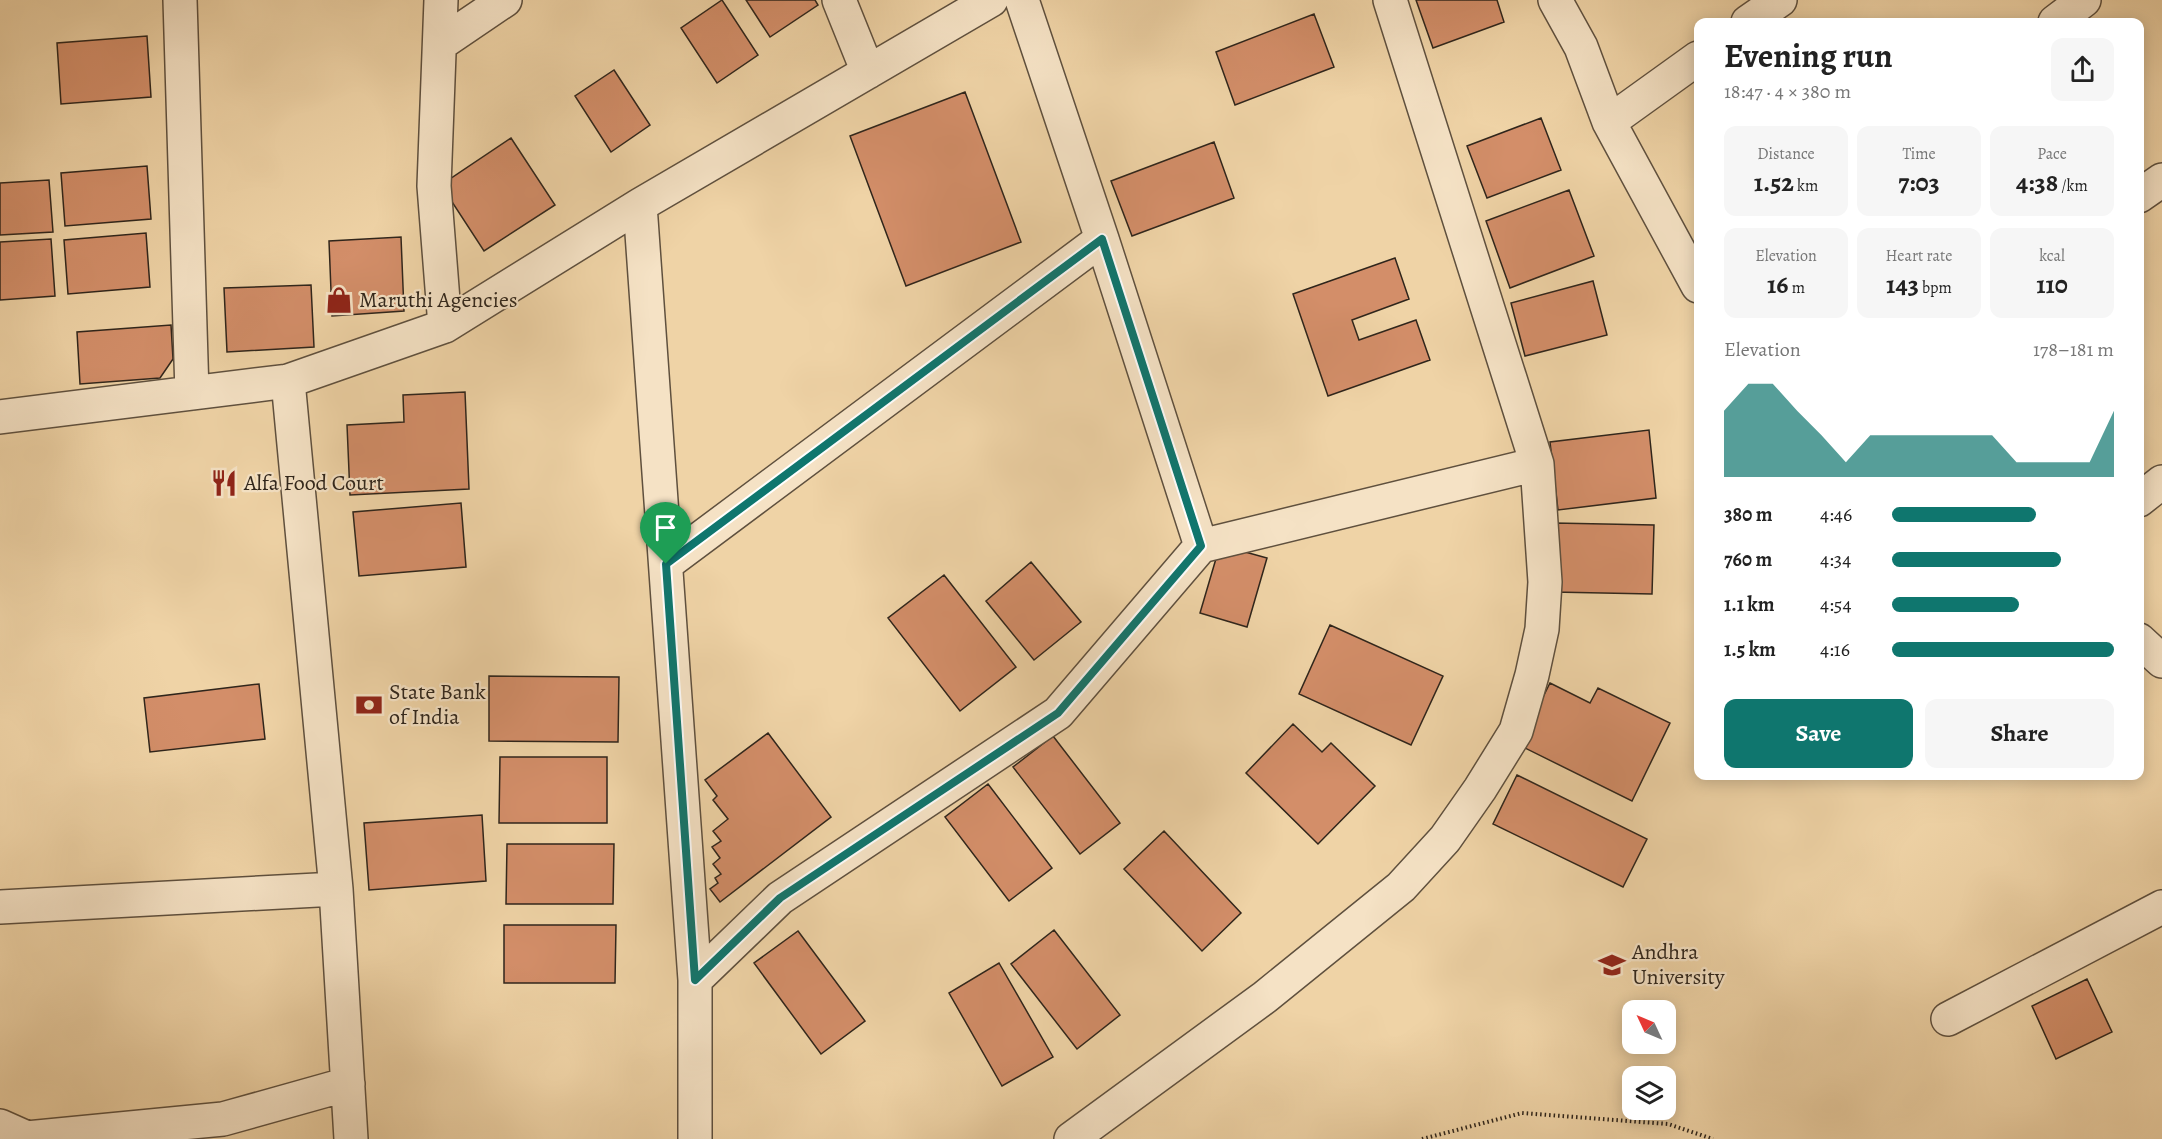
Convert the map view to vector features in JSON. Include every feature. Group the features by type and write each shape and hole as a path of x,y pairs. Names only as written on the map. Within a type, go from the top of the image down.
{"street":[{"path":"180,0 192,393"},
{"path":"441,0 435,186 446,326"},
{"path":"440,44 505,0"},
{"path":"840,0 868,72"},
{"path":"0,417 288,381 446,326 640,205 990,0"},
{"path":"1022,0 1201,546"},
{"path":"1071,1139 1265,997 1401,887 1445,839 1516,732 1533,675 1542,629 1545,582 1538,464 1390,0"},
{"path":"1555,0 1581,47 1609,122 1694,279"},
{"path":"1754,18 1780,0"},
{"path":"2060,18 2084,0"},
{"path":"1609,122 1694,61"},
{"path":"2144,193 2162,180"},
{"path":"640,205 695,980 695,1139"},
{"path":"666,564 1102,239"},
{"path":"288,381 336,889 351,1139"},
{"path":"695,980 780,898 1058,713 1201,546 1538,464"},
{"path":"2144,496 2162,482"},
{"path":"2144,645 2162,661"},
{"path":"0,907 336,889"},
{"path":"1948,1019 2162,907"},
{"path":"0,1126 27,1138 223,1119 348,1084"}],"path":[{"path":"1422,1139 1522,1113 1668,1124 1713,1139"}],"building":[{"path":"722,0 758,55 717,83 681,28"},
{"path":"746,0 815,0 818,5 770,37"},
{"path":"1416,0 1497,0 1504,22 1433,48"},
{"path":"1314,14 1334,67 1235,105 1216,52"},
{"path":"147,36 151,97 61,104 57,43"},
{"path":"614,70 650,125 611,152 575,96"},
{"path":"965,92 1021,242 906,286 850,136"},
{"path":"1541,118 1561,170 1487,198 1467,146"},
{"path":"511,138 555,205 484,251 441,185"},
{"path":"1214,142 1234,198 1132,236 1111,181"},
{"path":"147,166 151,219 65,226 61,173"},
{"path":"49,180 53,232 0,235 0,183"},
{"path":"1569,190 1594,256 1510,288 1486,221"},
{"path":"146,233 150,287 68,294 64,240"},
{"path":"401,237 404,311 332,316 329,241"},
{"path":"51,239 55,296 0,300 0,242"},
{"path":"1395,258 1409,299 1352,320 1359,340 1416,320 1430,360 1328,396 1293,294"},
{"path":"1593,281 1607,335 1525,356 1511,303"},
{"path":"311,285 314,347 227,352 224,288"},
{"path":"171,325 173,359 160,378 80,384 77,332"},
{"path":"465,392 469,489 350,495 347,425 404,422 403,395"},
{"path":"1649,430 1656,498 1558,510 1550,442"},
{"path":"461,503 466,567 359,576 353,512"},
{"path":"1554,523 1654,525 1652,594 1553,592"},
{"path":"1220,545 1267,558 1247,627 1200,613"},
{"path":"1031,562 1081,622 1034,660 986,601"},
{"path":"944,575 1016,667 960,711 888,618"},
{"path":"1330,625 1443,676 1411,745 1299,694"},
{"path":"489,676 619,677 618,742 489,741"},
{"path":"1550,683 1590,703 1598,688 1670,723 1632,801 1519,745"},
{"path":"259,684 265,739 150,752 144,698"},
{"path":"1293,724 1322,752 1331,743 1375,786 1318,844 1246,773"},
{"path":"768,733 831,817 720,902 710,889 718,883 715,878 721,874 713,864 720,858 712,847 721,841 713,831 728,819 713,800 717,796 705,780"},
{"path":"1053,736 1120,823 1080,854 1013,767"},
{"path":"500,757 607,757 607,823 499,823"},
{"path":"1517,775 1647,839 1623,887 1493,824"},
{"path":"988,784 1052,868 1009,901 945,817"},
{"path":"482,815 486,881 369,890 364,823"},
{"path":"1164,831 1241,913 1202,951 1124,869"},
{"path":"507,844 614,844 613,904 506,904"},
{"path":"504,925 616,925 615,983 504,983"},
{"path":"1054,930 1120,1015 1077,1049 1011,964"},
{"path":"798,931 865,1021 821,1054 754,963"},
{"path":"999,963 1053,1057 1002,1086 949,993"},
{"path":"2087,979 2112,1032 2056,1059 2032,1006"}],"place":[{"name":"Maruthi Agencies","path":"339,300"},
{"name":"Alfa Food Court","path":"224,483"},
{"name":"State Bank of India","path":"369,705"},
{"name":"Andhra University","path":"1612,965"}],"route":[{"path":"1102,239 1201,546 1058,713 780,898 695,980 666,564 790,471 1102,239"}]}
